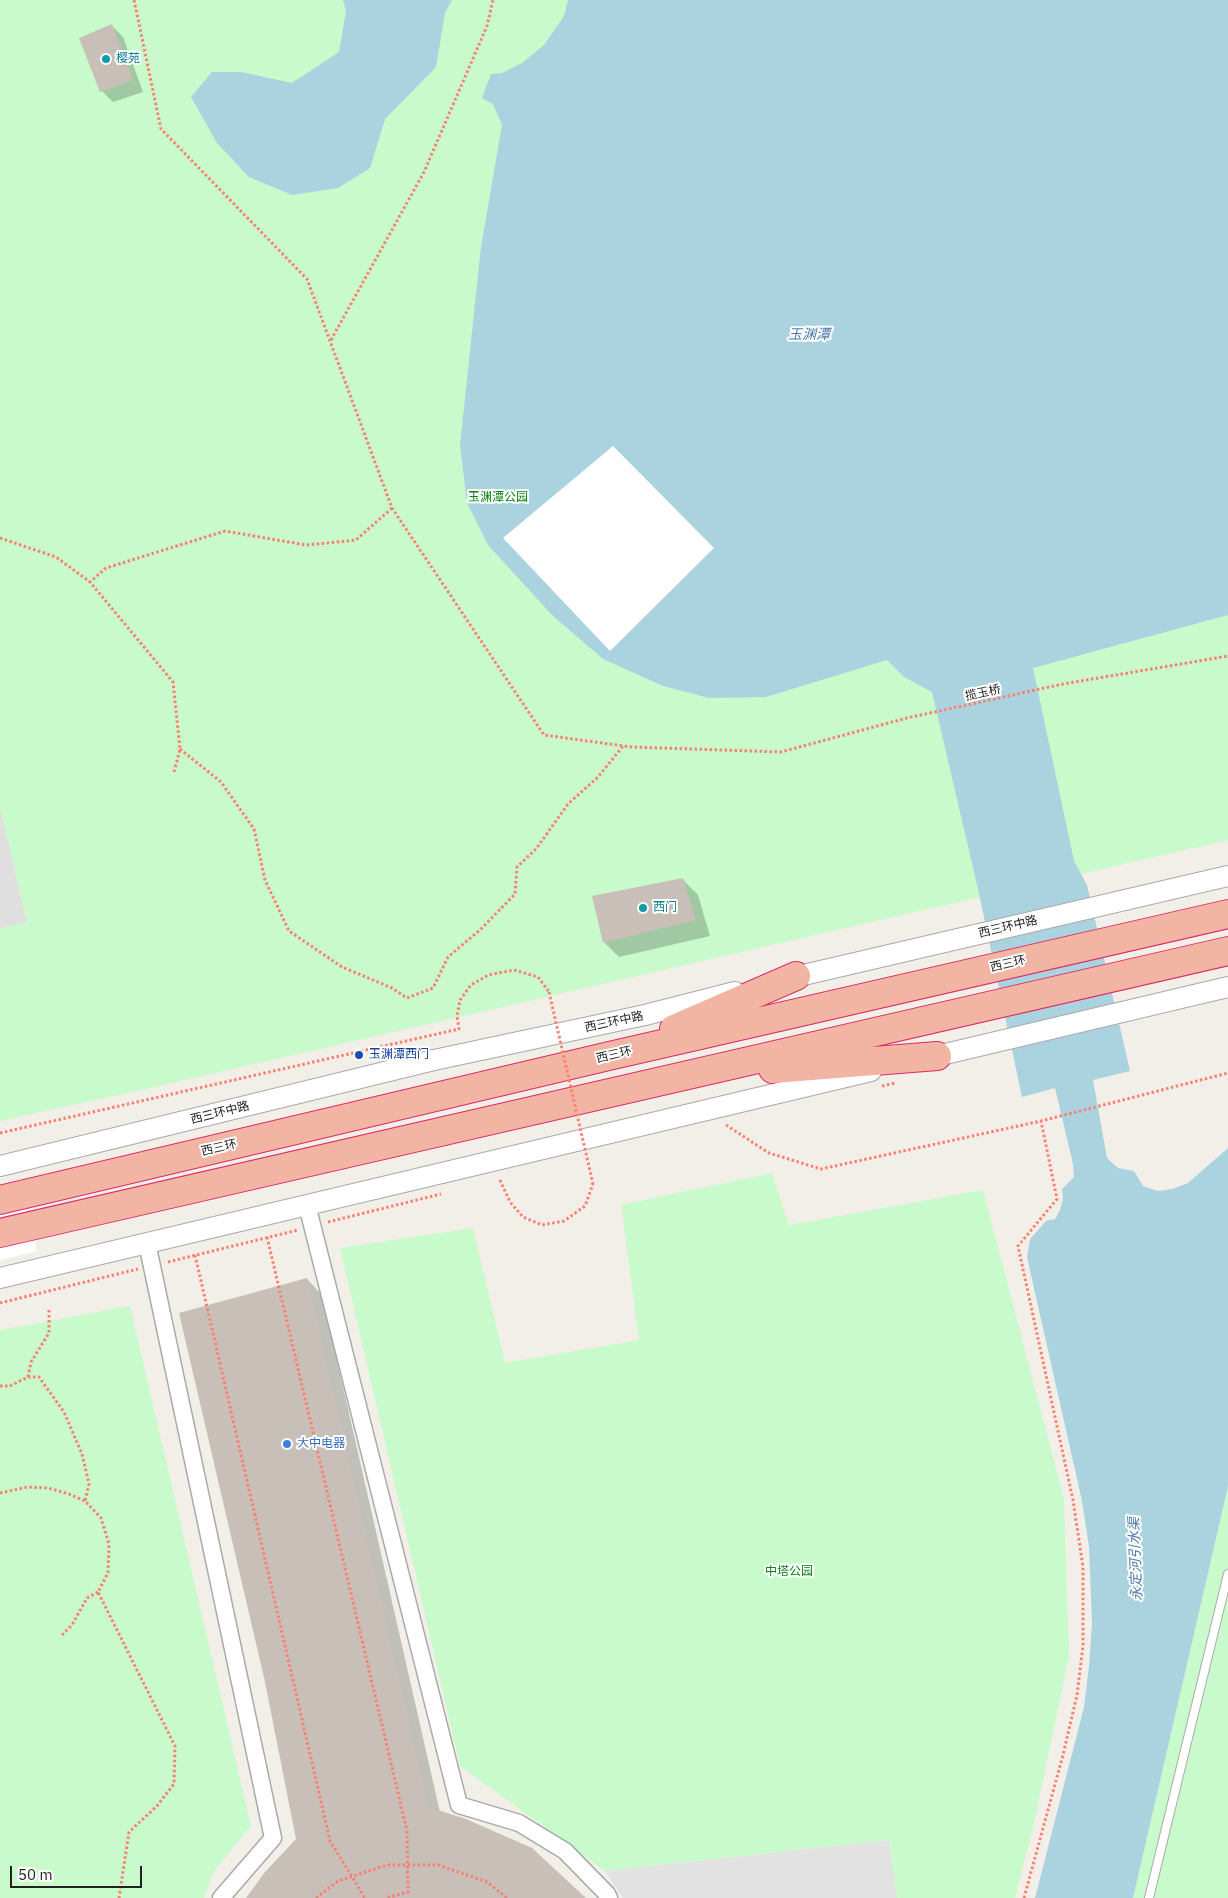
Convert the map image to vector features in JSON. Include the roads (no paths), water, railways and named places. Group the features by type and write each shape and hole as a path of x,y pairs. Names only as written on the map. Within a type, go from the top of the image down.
{"highway":[{"name":"西三环","path":"0,1200 609,1056 1228,914"},
{"path":"0,1233 1228,951"},
{"path":"609,1056 796,976"},
{"path":"674,1077 936,1056"}],"street":[{"name":"西三环中路","path":"0,1166 434,1060 645,1016 796,976 1228,876"},
{"path":"0,1278 1228,987"},
{"path":"307,1205 459,1806 519,1823 565,1851 607,1894 608,1898"},
{"path":"147,1243 273,1838 221,1898"}],"lane":[{"path":"1149,1898 1228,1574"}],"water":[{"path":"343,0 452,0 445,13 436,67 385,119 370,168 338,188 292,195 249,177 217,143 191,97 212,72 241,72 292,83 339,52 346,11"},
{"name":"玉渊潭","path":"568,0 1228,0 1228,615 1033,668 1074,861 1087,885 1130,1071 1093,1080 1107,1158 1118,1168 1134,1171 1143,1186 1158,1191 1172,1189 1188,1183 1228,1148 1228,1486 1133,1898 1035,1898 1084,1707 1092,1623 1089,1547 1082,1501 1027,1257 1030,1239 1046,1221 1055,1219 1060,1210 1063,1199 1062,1189 1074,1177 1073,1164 1055,1088 1022,1097 978,889 932,692 904,677 887,660 766,697 709,698 663,686 603,659 552,615 488,545 467,503 460,445 481,247 502,125 493,104 482,98 491,74 502,73 522,63 544,45 564,16"}],"place":[{"name":"樱苑","path":"106,59"},
{"name":"西门","path":"643,908"},
{"name":"玉渊潭西门","path":"359,1055"},
{"name":"大中电器","path":"287,1444"}],"park label":[{"name":"玉渊潭公园","path":"498,498"},
{"name":"中塔公园","path":"789,1572"}],"water label":[{"name":"永定河引水渠","path":"1136,1559"}]}
